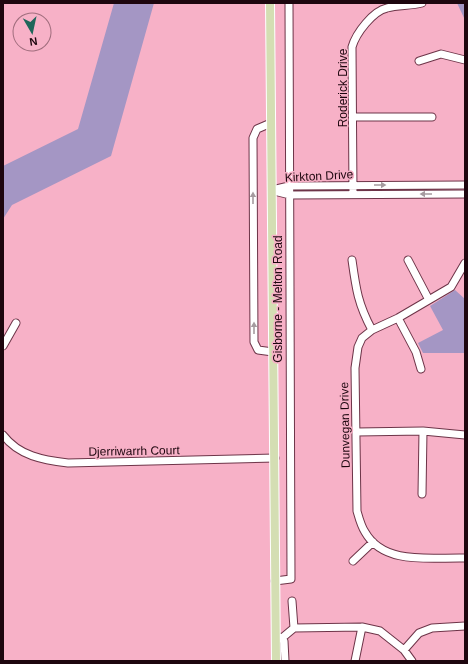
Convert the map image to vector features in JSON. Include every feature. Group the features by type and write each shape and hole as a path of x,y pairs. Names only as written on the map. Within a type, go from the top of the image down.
{"main road":[{"name":"Gisborne - Melton Road","path":"270,3 275,581 279,637 276,661"}],"street":[{"name":"Gisborne - Melton Road","path":"275,581 291,579 289,3"},
{"name":"Roderick Drive","path":"353,194 354,117 352,47 355,38 359,30 380,11 387,8 422,3"},
{"path":"419,61 441,54 465,60"},
{"path":"354,117 432,117"},
{"name":"Gisborne - Melton Road","path":"271,123 257,129 253,138 254,342 258,350 274,352"},
{"name":"Kirkton Drive","path":"272,190 290,186 465,185"},
{"name":"Kirkton Drive","path":"272,190 290,195 465,194"},
{"path":"352,260 356,294 372,330"},
{"path":"408,260 429,300"},
{"name":"Dunvegan Drive","path":"465,263 451,286 398,318 372,330 362,338 358,347 355,368 357,511 365,532 373,542 388,552 403,557 465,558"},
{"path":"398,318 416,352 421,369"},
{"path":"3,346 16,322"},
{"path":"422,494 423,431"},
{"path":"356,432 423,431 465,435"},
{"name":"Djerriwarrh Court","path":"3,435 21,452 42,460 68,463 275,458"},
{"path":"353,561 373,542"},
{"path":"292,601 294,628"},
{"path":"404,650 419,633 446,626 465,626"},
{"path":"279,637 294,628 362,627 380,631 404,650 412,661"},
{"path":"355,661 362,627"},
{"name":"Gisborne - Melton Road","path":"279,637 285,644 285,661"}],"shaded area":[{"path":"114,3 154,3 111,156 12,205 3,219 3,166 78,129"},
{"path":"457,3 465,3 465,20"},
{"path":"455,290 465,299 465,353 423,353 418,343 443,330 430,306"}]}
